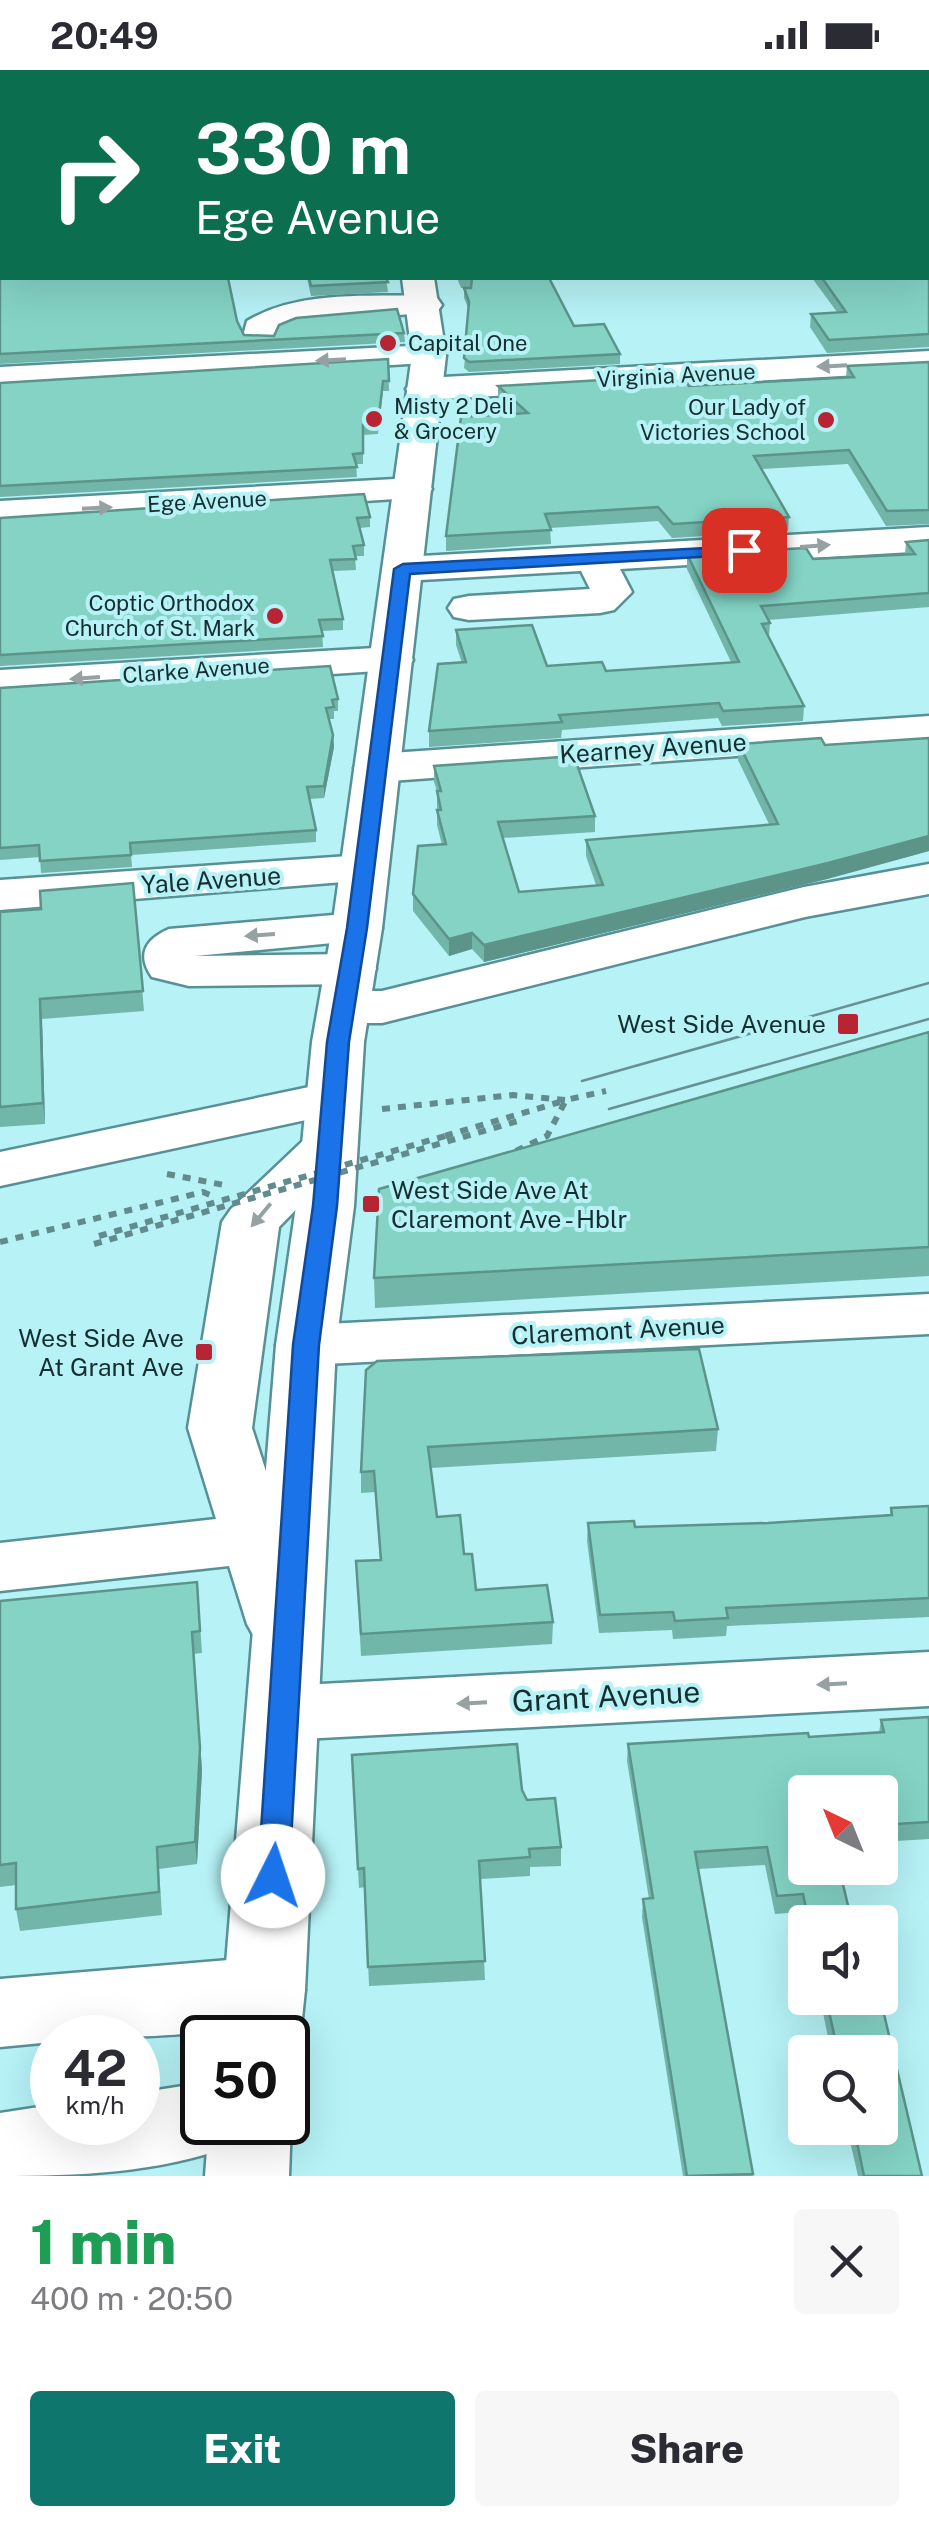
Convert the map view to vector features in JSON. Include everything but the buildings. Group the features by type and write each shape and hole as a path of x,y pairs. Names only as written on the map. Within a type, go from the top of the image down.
{"street":[{"path":"0,2012 263,2014 286,1680 275,1537 306,1345 312,1162 351,968 414,489 426,372 421,291 266,321 259,328 263,348"},
{"name":"Virginia Avenue","path":"0,378 263,348 426,372 929,361"},
{"name":"Ege Avenue","path":"0,514 414,489"},
{"path":"403,569 929,539"},
{"path":"469,608 600,601 612,592 595,560"},
{"name":"Clarke Avenue","path":"0,683 392,660"},
{"name":"Kearney Avenue","path":"377,768 929,729"},
{"name":"Yale Avenue","path":"0,895 363,868"},
{"path":"351,968 382,1007 804,902 929,879"},
{"path":"0,1169 84,1153 312,1162"},
{"path":"275,1537 220,1428 250,1222 312,1162"},
{"name":"Claremont Avenue","path":"306,1345 929,1314"},
{"path":"0,1567 275,1537"},
{"name":"Grant Avenue","path":"286,1680 929,1679"},
{"path":"0,2150 180,2123"},
{"path":"247,2176 249,2145"}],"path":[{"path":"518,1121 96,1240 606,1091"},
{"path":"0,1242 203,1192 212,1194 513,1095 566,1100"},
{"path":"500,1159 546,1136 566,1100"},
{"path":"84,1153 312,1162"}],"tram line":[{"path":"582,1081 929,983"},
{"path":"609,1109 929,1019"}],"place":[{"name":"Capital One","path":"388,343"},
{"name":"Misty 2 Deli & Grocery","path":"374,419"},
{"name":"Our Lady of Victories School","path":"826,420"},
{"name":"Coptic Orthodox Church of St. Mark","path":"275,616"},
{"name":"West Side Avenue","path":"848,1024"},
{"name":"West Side Ave At Claremont Ave - Hblr","path":"371,1204"},
{"name":"West Side Ave At Grant Ave","path":"204,1352"}],"route":[{"path":"273,1876 306,1345 325,1206 338,1042 357,928 386,678 392,660 403,569 744,550"}]}
